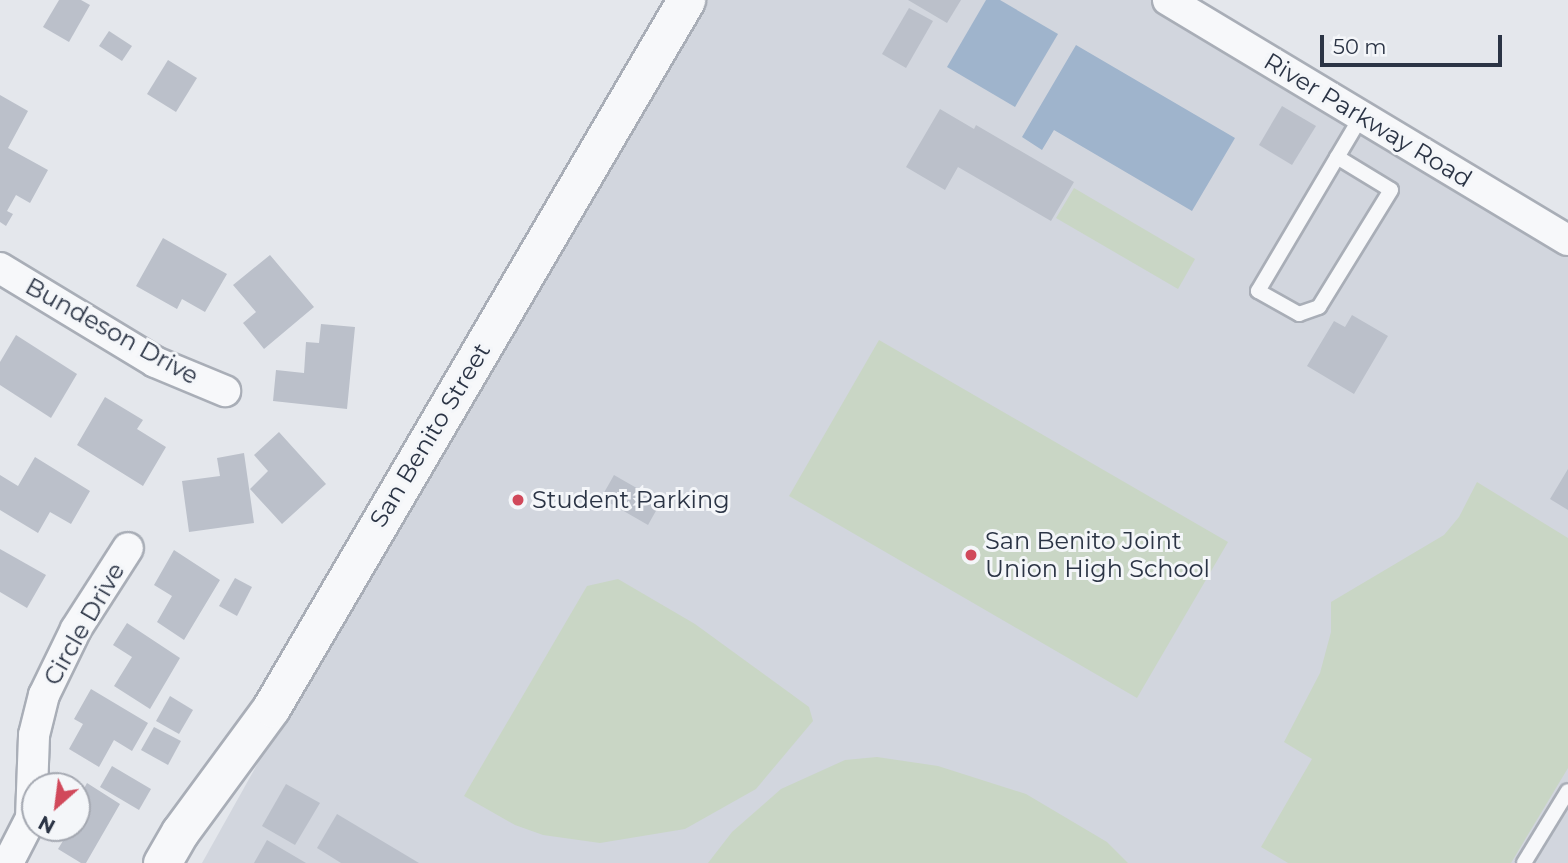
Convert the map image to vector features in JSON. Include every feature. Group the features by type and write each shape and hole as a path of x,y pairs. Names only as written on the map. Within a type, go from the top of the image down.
{"street":[{"name":"San Benito Street","path":"162,863 180,832 271,708 686,0"},
{"name":"River Parkway Road","path":"1168,0 1568,240"},
{"name":"Bundeson Drive","path":"0,268 155,362 225,391"},
{"name":"Circle Drive","path":"8,863 31,818 34,735 44,695 76,629 128,548"}],"lane":[{"path":"1337,158 1391,190 1319,307 1299,314 1258,291 1337,158 1362,116"},
{"path":"1524,863 1568,791"}],"shaded area":[{"name":"San Benito Joint Union High School","path":"685,0 1164,0 1568,246 1568,863 202,863"}],"green space":[{"path":"1074,188 1195,259 1178,289 1056,218"},
{"path":"879,340 1228,542 1137,698 789,496"},
{"path":"1477,482 1568,538 1568,768 1511,863 1288,863 1261,847 1312,759 1284,742 1320,673 1331,632 1331,602 1444,535 1459,517"},
{"path":"618,579 695,624 809,707 813,721 756,789 685,829 600,843 543,835 515,825 464,796 587,586"},
{"path":"877,757 938,766 1026,794 1107,842 1128,863 708,863 732,832 781,789 845,760"}],"water":[{"path":"986,0 1000,0 1058,34 1015,107 947,67"},
{"path":"1076,45 1235,138 1192,211 1054,130 1042,150 1022,137"}],"building":[{"path":"59,0 81,0 90,5 69,42 43,27"},
{"path":"908,0 961,0 947,23"},
{"path":"909,8 933,21 906,68 882,54"},
{"path":"109,31 132,46 122,61 99,46"},
{"path":"168,60 197,78 176,112 147,94"},
{"path":"0,95 28,111 8,148 48,170 30,203 16,195 7,211 13,214 6,226 0,222"},
{"path":"1282,106 1316,126 1292,165 1259,145"},
{"path":"940,109 974,129 976,125 1074,182 1051,221 958,167 945,190 906,167"},
{"path":"163,238 227,274 205,312 182,299 177,309 136,286"},
{"path":"270,255 314,307 264,349 243,323 256,312 233,285"},
{"path":"1352,315 1388,336 1354,394 1307,366 1334,321 1345,327"},
{"path":"321,324 355,327 347,409 273,401 276,370 304,373 306,342 319,343"},
{"path":"16,335 77,374 51,418 0,385 0,362"},
{"path":"105,397 143,420 137,429 166,447 143,486 77,445"},
{"path":"279,432 326,484 282,524 250,489 268,471 254,455"},
{"path":"244,453 254,523 189,532 182,481 220,476 217,458"},
{"path":"35,457 90,491 71,524 50,512 38,533 0,510 0,475 18,486"},
{"path":"1568,469 1568,510 1550,499"},
{"path":"614,475 661,502 648,525 601,498"},
{"path":"0,549 46,575 27,608 0,592"},
{"path":"174,550 220,580 184,640 157,622 172,596 154,585"},
{"path":"235,578 252,587 237,616 219,606"},
{"path":"127,623 180,658 150,709 114,686 132,657 113,645"},
{"path":"91,689 148,723 132,751 114,740 99,767 69,749 83,724 74,719"},
{"path":"170,696 193,710 179,734 156,721"},
{"path":"154,727 181,741 168,765 141,750"},
{"path":"112,766 151,789 139,810 100,787"},
{"path":"286,784 320,803 295,845 262,826"},
{"path":"91,786 120,804 86,863 81,863 58,849 62,842 91,842"},
{"path":"337,814 419,863 341,863 317,848"},
{"path":"267,840 306,863 254,863"}],"place":[{"name":"Student Parking","path":"518,500"},
{"name":"San Benito Joint Union High School","path":"971,555"}]}
